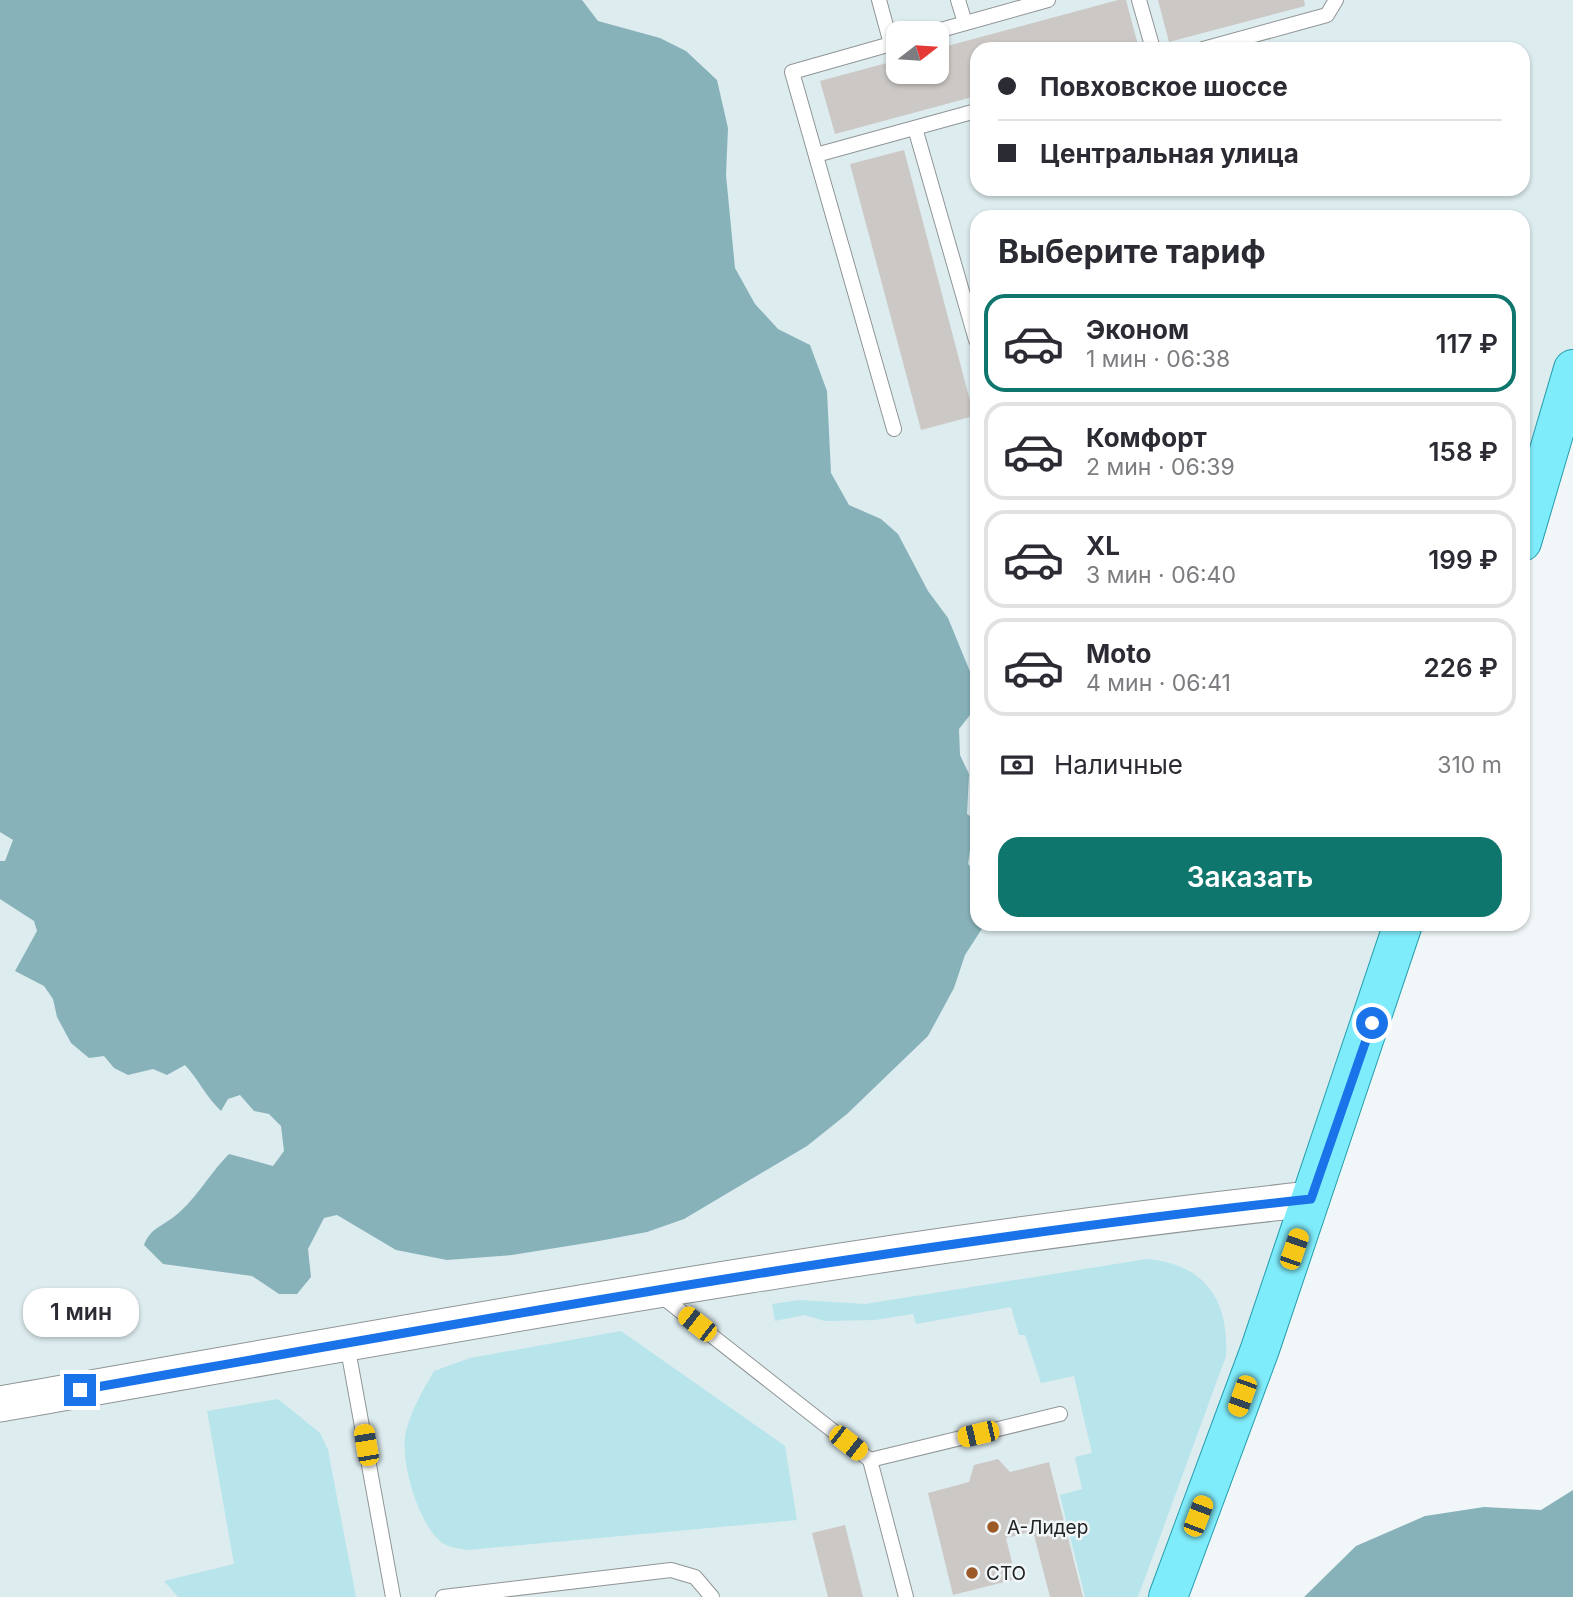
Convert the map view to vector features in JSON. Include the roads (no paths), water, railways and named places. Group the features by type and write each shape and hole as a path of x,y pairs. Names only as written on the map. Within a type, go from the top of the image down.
{"main road":[{"path":"1530,515 1573,369"},
{"path":"1168,1597 1260,1349 1401,931"}],"street":[{"path":"0,1404 653,1290 1104,1221 1311,1199"}],"lane":[{"path":"879,0 887,21"},
{"path":"958,0 965,23"},
{"path":"949,28 1045,0"},
{"path":"1139,0 1151,42"},
{"path":"1323,0 1327,15"},
{"path":"1229,42 1327,15 1336,0"},
{"path":"886,46 792,72 894,429"},
{"path":"816,155 970,113"},
{"path":"915,128 970,319"},
{"path":"653,1290 870,1460 906,1597"},
{"path":"347,1344 393,1597"},
{"path":"870,1460 1060,1414"},
{"path":"443,1597 671,1570 695,1577 712,1597"}],"place":[{"name":"А-Лидер","path":"993,1527"},
{"name":"СТО","path":"972,1573"}]}
